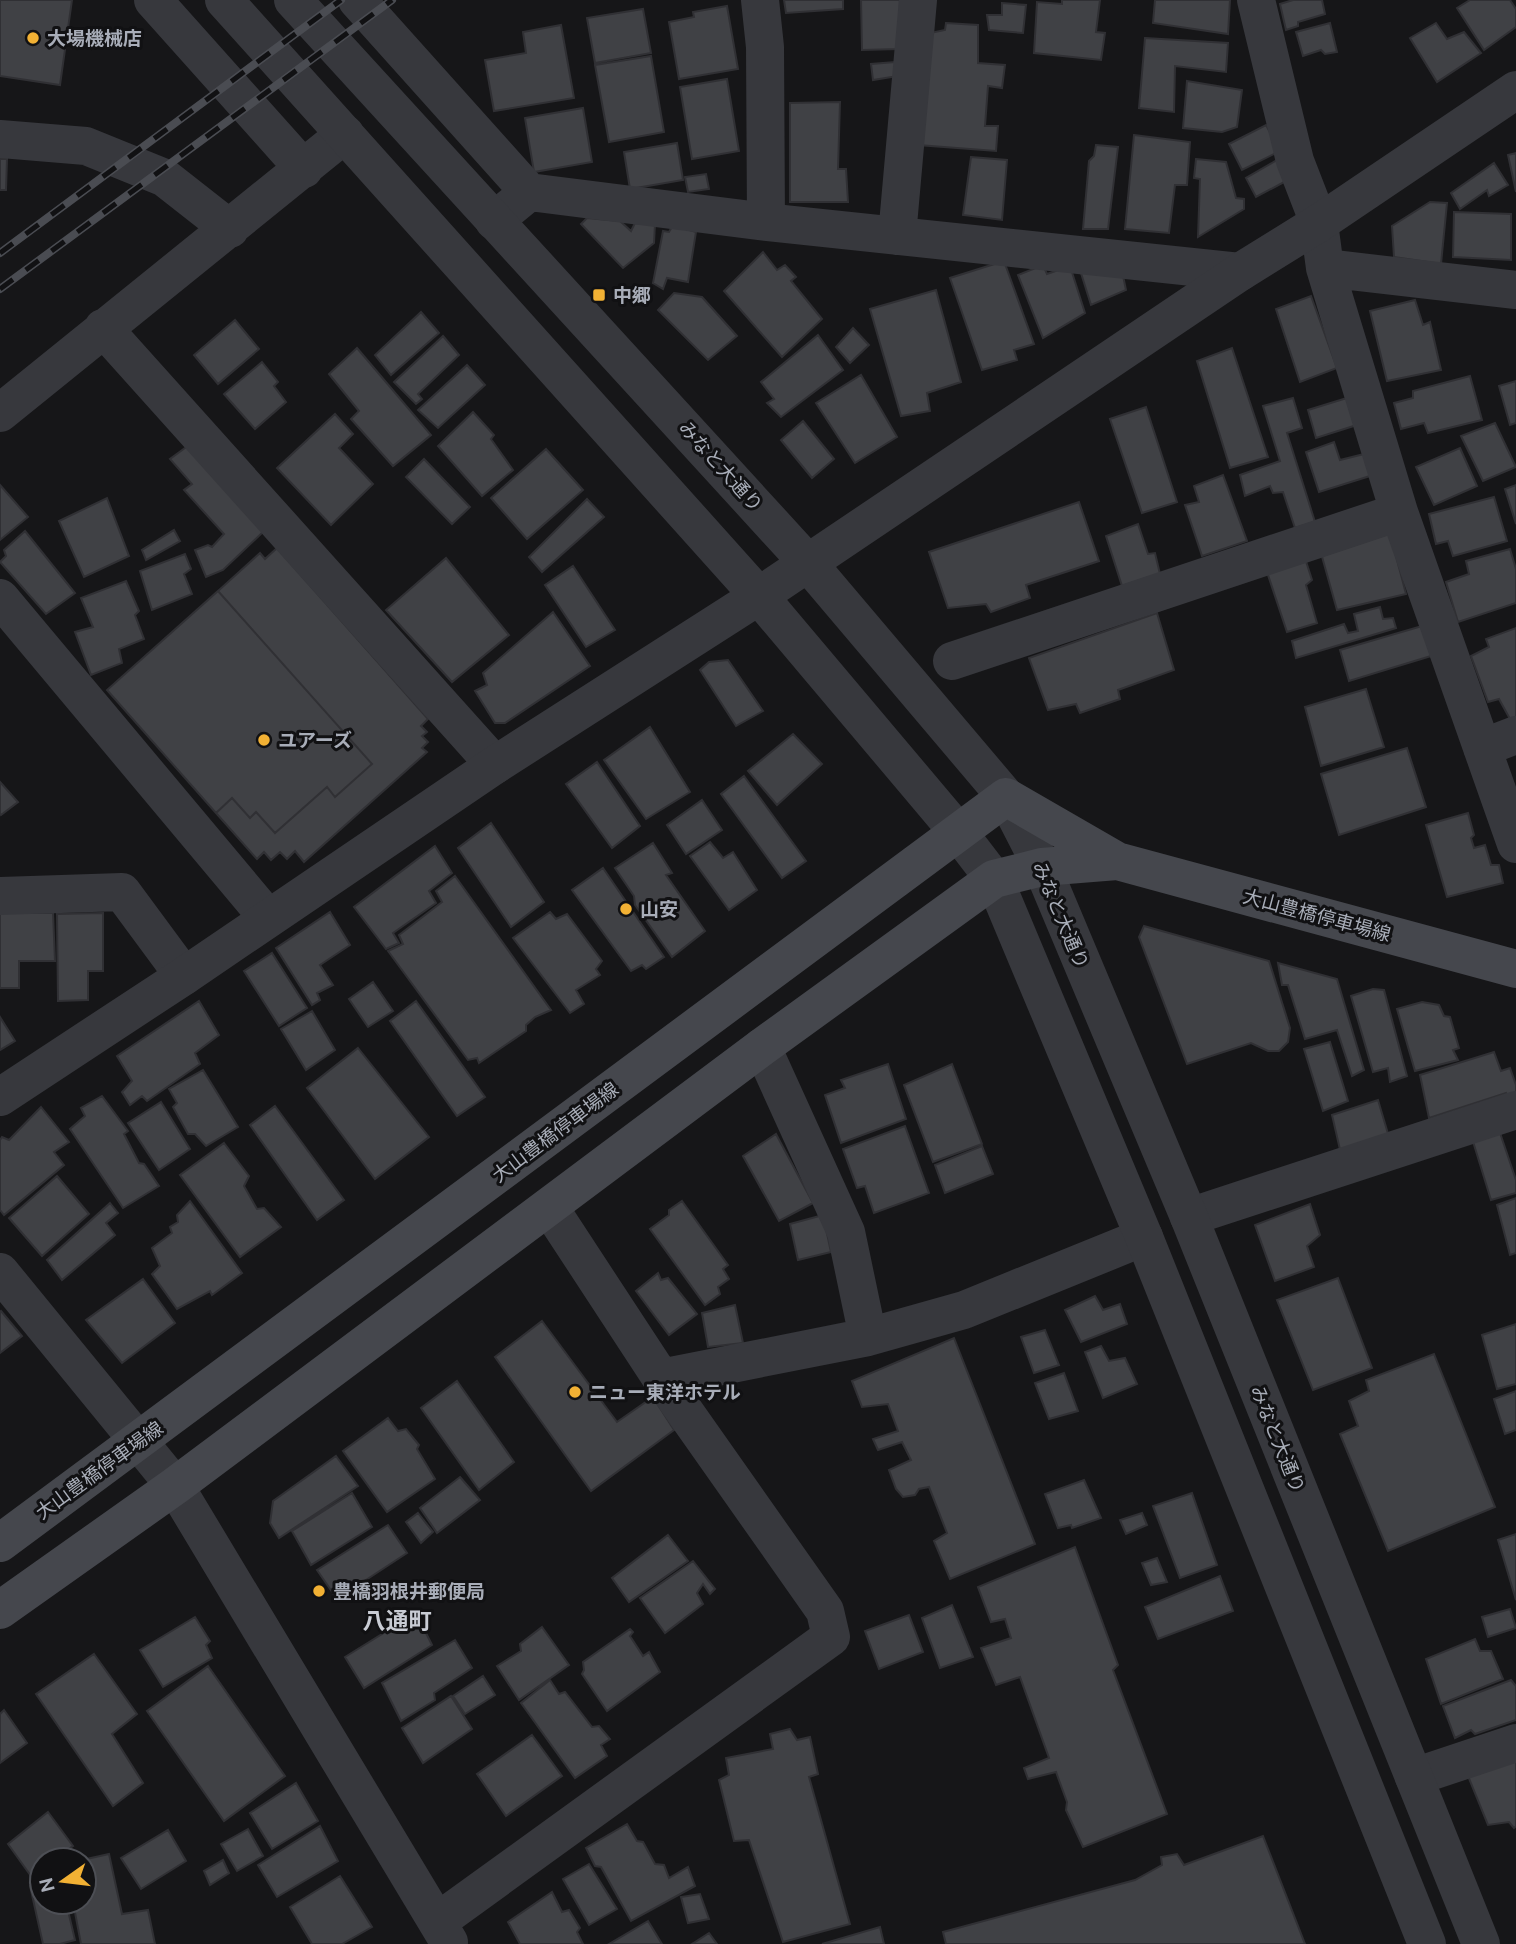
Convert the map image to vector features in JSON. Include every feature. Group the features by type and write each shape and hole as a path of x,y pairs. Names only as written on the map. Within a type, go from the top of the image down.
{"main road":[{"name":"大山豊橋停車場線","path":"0,1542 1006,797 1117,861 1516,969"},
{"name":"大山豊橋停車場線","path":"0,1610 175,1486 762,1047 994,879 1042,867 1117,861"}],"street":[{"path":"153,0 304,169"},
{"path":"225,0 759,596 958,832 994,879 1144,1237 1427,1944"},
{"name":"みなと大通り","path":"293,0 807,562 1006,797 1042,867 1189,1217 1481,1944"},
{"path":"357,0 529,192 766,222 1240,272"},
{"path":"760,0 765,47 766,222"},
{"path":"897,236 918,0"},
{"path":"1256,0 1295,161 1319,223 1325,268 1399,512 1499,741 1516,844"},
{"path":"0,1097 495,765 759,596 1516,90"},
{"path":"0,413 345,134"},
{"path":"0,139 86,146 165,178 230,229"},
{"path":"494,221 529,192"},
{"path":"1325,268 1516,290"},
{"path":"103,328 495,765"},
{"path":"952,661 1399,512"},
{"path":"0,598 268,918"},
{"path":"0,896 122,892 184,976"},
{"path":"762,1047 846,1232 868,1337"},
{"path":"1189,1217 1516,1110"},
{"path":"0,1272 175,1486 443,1933 831,1637 825,1611 661,1378 549,1207"},
{"path":"661,1378 868,1337 964,1310 1144,1237"},
{"path":"1414,1777 1516,1743"}],"building":[{"name":"大場機械店","path":"0,0 72,0 60,85 0,76"},
{"path":"784,0 843,0 843,9 786,13"},
{"path":"861,0 900,0 899,49 862,50"},
{"path":"1062,0 1100,0 1096,32 1105,33 1101,60 1034,53 1037,2 1062,4"},
{"path":"1155,0 1230,0 1228,34 1153,23"},
{"path":"1293,0 1322,0 1325,14 1298,22 1298,26 1286,30 1280,4"},
{"path":"1470,0 1510,0 1516,9 1516,27 1484,50 1457,8"},
{"path":"1002,3 1026,5 1023,33 989,30 987,15 1002,15"},
{"path":"727,6 738,69 679,79 669,22 694,17 693,12"},
{"path":"643,9 651,53 595,63 587,18"},
{"path":"946,23 978,25 978,63 1005,65 1002,88 988,86 985,126 998,126 996,151 918,145 930,33 945,30"},
{"path":"1330,23 1337,52 1325,54 1321,50 1303,56 1296,32"},
{"path":"1436,23 1447,39 1464,32 1481,53 1437,82 1410,38"},
{"path":"561,25 574,98 494,111 485,60 526,53 523,32"},
{"path":"1145,38 1228,43 1226,72 1175,66 1174,112 1139,108"},
{"path":"651,56 664,132 609,142 595,65"},
{"path":"895,62 898,76 873,80 871,64"},
{"path":"727,79 739,151 692,159 680,87"},
{"path":"1187,81 1242,90 1237,127 1222,132 1183,128"},
{"path":"840,102 838,169 846,169 848,202 790,202 790,103"},
{"path":"583,108 592,162 534,172 525,118"},
{"path":"1266,125 1280,151 1242,170 1229,144"},
{"path":"1134,135 1190,142 1187,185 1175,185 1169,233 1125,229"},
{"path":"677,143 683,180 630,189 624,152"},
{"path":"1096,145 1118,147 1108,229 1083,229 1089,161 1094,156"},
{"path":"1516,153 1516,192 1508,155"},
{"path":"971,157 1007,160 1002,220 963,215"},
{"path":"0,159 7,159 6,190 0,190"},
{"path":"1196,159 1226,162 1236,198 1244,199 1244,209 1198,237 1200,179 1194,178"},
{"path":"1277,160 1286,181 1256,197 1246,178"},
{"path":"1494,163 1508,185 1489,196 1487,190 1460,209 1451,193"},
{"path":"706,174 709,189 688,192 685,177"},
{"path":"1430,202 1447,203 1441,264 1394,257 1392,226"},
{"path":"1454,212 1511,214 1511,260 1453,257"},
{"path":"587,218 620,221 631,231 635,223 655,224 654,243 623,268 581,224"},
{"path":"673,225 696,232 688,282 667,278 663,289 653,283 663,231 669,232"},
{"path":"763,252 777,270 785,265 796,277 791,281 822,319 782,357 724,291"},
{"path":"1004,261 1034,344 1014,350 1017,360 982,370 950,278"},
{"path":"1043,265 1047,274 1070,266 1085,313 1043,338 1018,275"},
{"path":"1121,266 1126,290 1091,305 1081,273"},
{"path":"936,290 961,382 927,393 930,411 901,416 870,309"},
{"path":"674,293 702,297 737,336 708,360 658,310"},
{"path":"1311,296 1337,368 1300,382 1276,309"},
{"path":"1415,300 1423,325 1430,322 1441,370 1387,381 1370,311"},
{"path":"421,312 439,333 391,375 375,355"},
{"path":"235,320 259,349 218,384 194,355"},
{"path":"853,328 869,345 850,363 836,347"},
{"path":"818,335 843,370 781,417 767,403 774,399 761,382"},
{"path":"443,336 459,355 418,394 422,399 416,404 394,382"},
{"path":"357,348 431,435 393,466 351,419 359,411 329,374"},
{"path":"1232,348 1268,457 1230,468 1197,361"},
{"path":"262,362 278,382 274,386 286,402 255,429 224,394"},
{"path":"467,365 485,385 438,428 418,410"},
{"path":"861,375 897,437 855,463 816,403"},
{"path":"1470,376 1482,420 1428,433 1424,423 1401,429 1394,403 1413,398 1413,391"},
{"path":"1516,381 1516,423 1510,425 1499,386"},
{"path":"1350,397 1360,424 1316,438 1308,410"},
{"path":"1293,398 1302,428 1287,433 1315,522 1295,528 1283,492 1273,493 1270,486 1245,496 1240,475 1280,461 1263,406"},
{"path":"1146,407 1177,502 1142,513 1110,419"},
{"path":"473,412 494,435 491,439 513,470 482,496 438,446"},
{"path":"335,414 353,434 339,448 373,484 331,525 277,468"},
{"path":"803,421 834,459 812,478 781,440"},
{"path":"1495,423 1516,467 1483,481 1461,436"},
{"path":"1334,442 1340,460 1364,454 1370,476 1319,492 1306,452"},
{"path":"189,445 264,531 223,570 206,577 195,550 208,545 212,547 224,534 184,490 192,484 170,459"},
{"path":"1460,448 1477,486 1434,505 1416,467"},
{"path":"546,449 583,490 527,539 491,498"},
{"path":"424,459 470,507 452,524 406,477"},
{"path":"1223,475 1247,541 1202,556 1185,505 1199,502 1194,486"},
{"path":"0,485 28,517 0,540"},
{"path":"1516,485 1516,524 1505,489"},
{"path":"1494,497 1507,541 1453,556 1448,541 1436,544 1429,514"},
{"path":"107,498 129,556 84,577 59,521"},
{"path":"587,499 604,517 542,572 529,557"},
{"path":"1079,502 1099,561 1026,585 1030,598 991,612 986,604 948,608 929,552"},
{"path":"1138,524 1148,554 1155,553 1160,574 1122,586 1106,536"},
{"path":"1392,527 1394,548 1406,594 1337,610 1319,546"},
{"path":"174,530 180,541 146,560 142,550"},
{"path":"25,531 75,593 46,614 0,562 6,556 4,550"},
{"path":"277,548 428,719 421,726 427,732 422,736 428,742 422,748 427,752 304,862 295,851 287,859 280,852 271,860 264,852 257,859 216,813 232,798 250,818 256,812 275,833 327,787 335,797 372,764 218,591 260,553 265,559"},
{"path":"1510,549 1516,569 1516,603 1458,622 1446,582 1469,574 1466,561"},
{"path":"1303,552 1312,580 1306,585 1317,623 1287,632 1267,572"},
{"path":"185,554 191,569 184,574 192,594 152,610 140,571"},
{"path":"446,558 509,635 452,682 386,610"},
{"path":"573,566 615,630 586,647 545,585"},
{"path":"126,581 139,611 135,615 144,639 119,649 122,663 91,675 75,632 93,627 81,598"},
{"path":"218,591 372,764 335,797 327,787 275,833 256,812 250,818 232,798 216,813 107,690"},
{"path":"1380,607 1383,619 1393,618 1396,628 1296,658 1292,641 1344,624 1348,633 1358,631 1354,614"},
{"path":"553,612 590,666 505,723 495,723 475,691 487,685 483,673"},
{"path":"1157,613 1174,670 1118,690 1120,699 1080,713 1076,704 1048,710 1029,658"},
{"path":"1422,626 1431,656 1349,681 1340,650"},
{"path":"1516,628 1516,717 1510,719 1499,699 1488,702 1471,656 1489,647 1486,639"},
{"path":"728,660 763,711 736,726 700,670 709,662"},
{"path":"1366,689 1384,747 1321,766 1305,707"},
{"path":"650,727 690,792 646,819 604,760"},
{"path":"793,734 822,764 777,805 748,771"},
{"path":"1407,748 1426,807 1339,835 1321,774"},
{"path":"597,762 640,826 612,848 566,784"},
{"path":"744,776 806,861 782,878 721,794"},
{"path":"0,782 18,802 1,815 0,813"},
{"path":"702,800 722,830 686,854 667,825"},
{"path":"1468,813 1474,835 1471,838 1474,848 1485,845 1491,865 1499,865 1503,883 1447,897 1426,825"},
{"path":"491,823 544,902 511,927 458,848"},
{"path":"710,842 723,858 733,852 757,890 729,910 690,856"},
{"path":"653,843 672,873 666,875 705,931 672,957 635,905 634,896 615,868"},
{"path":"435,846 452,873 429,891 436,903 393,933 399,943 386,949 354,907"},
{"path":"603,868 664,957 646,969 642,965 631,971 572,890"},
{"path":"455,876 551,1010 535,1017 526,1025 526,1031 479,1063 477,1058 468,1060 388,951 403,944 399,935 442,902 436,891"},
{"path":"330,912 350,945 320,965 333,985 317,993 320,1000 312,1005 276,948"},
{"path":"550,912 556,919 567,914 602,961 596,969 600,975 576,990 584,1004 570,1013 513,938"},
{"path":"0,913 53,913 55,961 19,961 19,988 0,988"},
{"path":"103,913 103,971 88,971 88,1000 58,1001 57,914"},
{"path":"1144,926 1269,961 1290,1028 1288,1042 1279,1051 1268,1051 1251,1043 1187,1064 1139,937"},
{"path":"272,953 307,1008 279,1026 244,971"},
{"path":"1278,963 1337,979 1364,1070 1352,1076 1337,1030 1305,1039 1288,985 1282,985"},
{"path":"373,982 393,1011 368,1027 349,999"},
{"path":"1373,989 1384,990 1407,1076 1390,1082 1388,1068 1373,1072 1351,996"},
{"path":"199,1001 219,1035 195,1053 200,1064 147,1101 142,1096 130,1105 122,1092 132,1081 117,1056"},
{"path":"416,1001 485,1097 457,1116 390,1021"},
{"path":"1422,1002 1439,1005 1444,1016 1450,1017 1459,1048 1453,1050 1458,1060 1415,1071 1397,1009"},
{"path":"312,1011 335,1050 306,1070 281,1029"},
{"path":"0,1017 15,1041 0,1050"},
{"path":"1330,1042 1348,1101 1323,1111 1304,1049"},
{"path":"358,1048 429,1137 375,1179 307,1088"},
{"path":"1494,1052 1501,1071 1510,1068 1516,1085 1516,1095 1508,1098 1506,1093 1429,1118 1420,1075"},
{"path":"888,1064 906,1119 841,1143 825,1095 845,1088 841,1080"},
{"path":"952,1064 982,1144 933,1162 904,1085"},
{"path":"203,1070 238,1127 206,1146 195,1134 188,1134 173,1107 177,1103 169,1089"},
{"path":"102,1096 128,1131 124,1134 139,1163 144,1164 159,1186 123,1208 70,1129 85,1116 81,1108"},
{"path":"1378,1100 1389,1137 1341,1154 1332,1115"},
{"path":"161,1102 190,1149 159,1170 128,1123"},
{"path":"275,1106 344,1200 317,1220 250,1125"},
{"path":"41,1107 69,1142 54,1152 64,1165 4,1215 0,1210 0,1140 2,1137 9,1140"},
{"path":"905,1126 929,1193 874,1213 865,1186 857,1188 843,1149"},
{"path":"1498,1127 1516,1180 1516,1193 1491,1200 1471,1135"},
{"path":"776,1134 813,1203 779,1221 743,1156"},
{"path":"224,1143 249,1176 244,1186 257,1209 264,1208 281,1227 240,1257 180,1175"},
{"path":"982,1146 993,1174 945,1193 935,1165"},
{"path":"57,1176 89,1214 42,1256 9,1218"},
{"path":"1516,1198 1516,1253 1510,1255 1497,1205"},
{"path":"190,1201 242,1273 212,1295 210,1291 177,1309 152,1274 160,1266 152,1248 172,1233 170,1227 178,1222 177,1215"},
{"path":"682,1201 728,1265 723,1269 729,1279 718,1287 720,1294 705,1305 650,1229"},
{"path":"110,1203 118,1213 106,1223 115,1235 62,1280 47,1260"},
{"path":"1310,1204 1320,1235 1307,1246 1314,1267 1275,1281 1255,1225"},
{"path":"823,1215 831,1252 798,1260 790,1224"},
{"path":"658,1273 661,1280 668,1278 697,1314 669,1335 636,1291"},
{"path":"1338,1278 1372,1368 1313,1390 1277,1300"},
{"path":"143,1279 175,1323 122,1363 86,1320"},
{"path":"1095,1296 1103,1310 1120,1304 1127,1324 1081,1342 1065,1310"},
{"path":"735,1305 743,1343 708,1347 702,1313"},
{"path":"0,1312 22,1336 0,1353"},
{"path":"542,1321 617,1422 653,1397 674,1430 591,1491 495,1357"},
{"path":"1516,1324 1516,1384 1497,1389 1482,1335"},
{"path":"1045,1330 1059,1365 1034,1373 1021,1337"},
{"path":"954,1338 1035,1544 950,1579 934,1541 947,1533 929,1487 919,1489 915,1495 903,1497 896,1489 889,1470 911,1460 902,1442 878,1450 873,1439 898,1431 888,1404 862,1407 852,1381"},
{"path":"1101,1346 1109,1361 1125,1358 1137,1384 1103,1398 1085,1352"},
{"path":"1434,1354 1495,1507 1388,1551 1340,1434 1358,1426 1349,1401 1369,1391 1366,1380"},
{"path":"1064,1373 1078,1411 1049,1419 1035,1383"},
{"path":"457,1381 514,1462 479,1490 421,1408"},
{"path":"1516,1391 1516,1430 1505,1434 1494,1399"},
{"path":"388,1418 398,1431 406,1429 419,1445 417,1449 435,1479 387,1512 343,1451"},
{"path":"336,1456 358,1486 279,1538 270,1523 273,1501"},
{"path":"460,1477 480,1500 437,1533 420,1508"},
{"path":"1084,1480 1101,1518 1072,1528 1071,1525 1058,1528 1045,1494"},
{"path":"352,1493 372,1527 311,1565 292,1531"},
{"path":"1192,1493 1217,1565 1180,1578 1153,1506"},
{"path":"418,1513 433,1532 421,1543 406,1522"},
{"path":"1142,1513 1147,1525 1126,1534 1120,1520"},
{"path":"388,1525 407,1553 337,1599 317,1570"},
{"path":"1516,1534 1516,1600 1498,1540"},
{"path":"668,1535 688,1561 629,1602 612,1578"},
{"path":"1075,1547 1118,1665 1113,1670 1167,1814 1083,1847 1066,1810 1067,1802 1056,1772 1028,1779 1024,1768 1049,1758 1020,1677 996,1685 981,1648 1011,1638 1005,1619 991,1622 978,1587"},
{"path":"1157,1558 1167,1582 1151,1585 1142,1563"},
{"path":"693,1561 715,1589 710,1594 703,1584 697,1593 703,1604 665,1633 640,1598"},
{"path":"1220,1576 1233,1611 1158,1639 1145,1607"},
{"path":"952,1605 973,1657 940,1668 922,1618"},
{"path":"1510,1609 1516,1628 1488,1637 1482,1617"},
{"path":"416,1613 432,1645 364,1688 345,1657"},
{"path":"909,1615 923,1652 879,1669 865,1631"},
{"path":"195,1617 210,1641 206,1645 212,1658 163,1687 140,1650"},
{"path":"542,1627 569,1665 519,1700 497,1666 521,1651 520,1644"},
{"path":"630,1629 633,1632 630,1636 643,1656 649,1652 660,1672 607,1711 582,1674 583,1662"},
{"path":"1475,1639 1480,1651 1491,1651 1503,1679 1441,1704 1426,1659"},
{"path":"455,1640 472,1668 434,1693 435,1700 401,1721 382,1683"},
{"path":"94,1654 137,1714 112,1734 143,1783 113,1806 36,1694"},
{"path":"208,1666 285,1776 224,1821 147,1711"},
{"path":"483,1676 495,1695 465,1714 453,1696"},
{"path":"550,1680 559,1694 565,1692 592,1727 599,1726 610,1739 601,1745 607,1756 575,1778 521,1703"},
{"path":"1511,1680 1516,1686 1516,1720 1475,1734 1471,1730 1455,1738 1443,1706"},
{"path":"451,1696 472,1729 423,1763 402,1728"},
{"path":"4,1710 27,1743 0,1763 0,1714"},
{"path":"790,1729 797,1740 810,1737 818,1774 809,1777 850,1924 783,1942 749,1840 734,1841 719,1780 729,1775 726,1758 773,1749 770,1734"},
{"path":"532,1735 562,1776 506,1816 477,1774"},
{"path":"1516,1760 1516,1826 1514,1828 1509,1822 1488,1825 1468,1776"},
{"path":"296,1783 318,1821 272,1849 250,1813"},
{"path":"48,1812 73,1846 28,1846 28,1872 8,1844"},
{"path":"627,1824 637,1841 643,1842 655,1864 664,1865 669,1878 688,1867 695,1886 631,1921 601,1867 595,1866 586,1848"},
{"path":"320,1826 338,1861 277,1897 258,1865"},
{"path":"248,1829 263,1856 237,1871 221,1844"},
{"path":"168,1830 186,1861 141,1889 121,1858"},
{"path":"1263,1836 1305,1944 946,1944 943,1932 1135,1880 1162,1865 1161,1857 1177,1854 1184,1865"},
{"path":"109,1854 122,1914 148,1910 155,1944 81,1944 76,1916 98,1916 98,1856"},
{"path":"223,1860 229,1873 210,1885 204,1871"},
{"path":"589,1864 617,1909 589,1925 563,1879"},
{"path":"340,1876 372,1927 342,1944 312,1944 290,1907"},
{"path":"552,1892 562,1912 569,1910 580,1928 577,1932 583,1944 520,1944 508,1922"},
{"path":"700,1894 709,1919 688,1923 681,1897"},
{"path":"37,1916 69,1916 75,1940 60,1944 43,1944"},
{"path":"648,1921 662,1944 609,1944"},
{"path":"880,1927 884,1944 822,1944"},
{"path":"709,1933 717,1944 692,1944"}],"railway":[{"path":"0,253 341,0"},
{"path":"0,289 392,0"}],"place":[{"name":"大場機械店","path":"33,38"},
{"name":"中郷","path":"599,295"},
{"name":"ユアーズ","path":"264,740"},
{"name":"山安","path":"626,909"},
{"name":"ニュー東洋ホテル","path":"575,1392"},
{"name":"豊橋羽根井郵便局","path":"319,1591"}],"district":[{"name":"八通町","path":"397,1621"}]}
